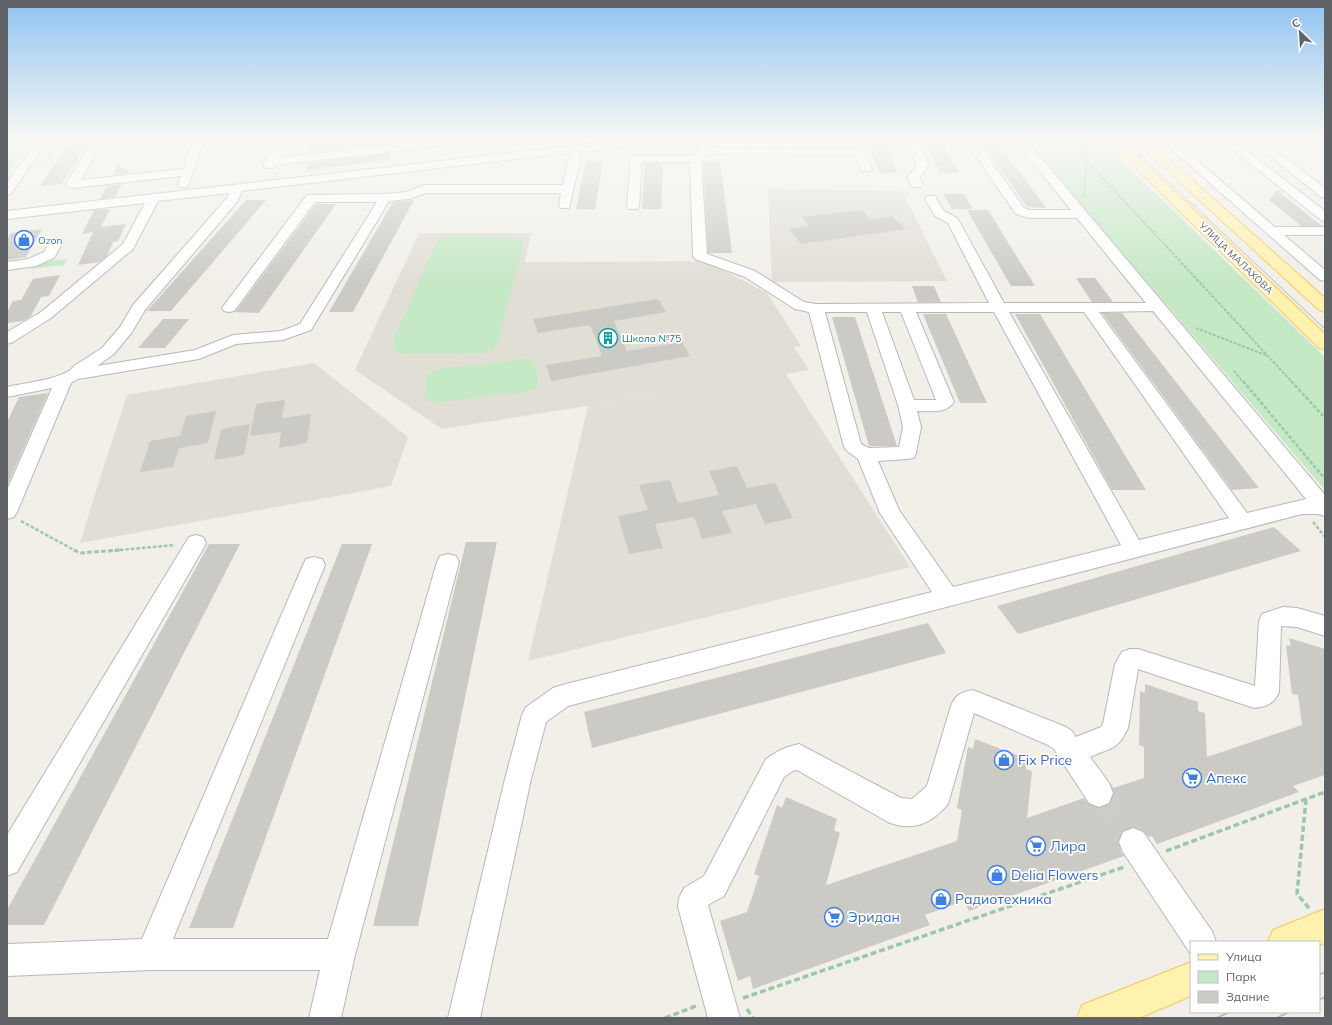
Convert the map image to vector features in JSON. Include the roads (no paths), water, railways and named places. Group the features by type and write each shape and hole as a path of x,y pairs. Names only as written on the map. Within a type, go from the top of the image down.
{"main road":[{"name":"УЛИЦА МАЛАХОВА","path":"1157,187 1325,344"},
{"name":"УЛИЦА МАЛАХОВА","path":"1192,187 1325,307"},
{"path":"1288,941 1325,926"},
{"path":"1095,1018 1190,979"}],"street":[{"path":"180,195 183,187"},
{"path":"7,215 249,187"},
{"path":"633,206 635,187"},
{"path":"701,187 700,256 750,274 800,306"},
{"path":"1003,187 1020,211 1029,214 1081,214"},
{"path":"1059,187 1324,508"},
{"path":"1221,187 1325,277"},
{"path":"1286,187 1325,217"},
{"path":"1316,187 1325,194"},
{"path":"14,516 68,377 108,351 128,329 138,308 233,199 238,188"},
{"path":"229,308 311,198 385,198 409,196 424,189 568,189 565,205"},
{"path":"7,339 46,315 128,246 154,198"},
{"path":"7,392 68,377 199,354 233,340 283,335 306,327 385,198"},
{"path":"931,199 939,213 953,221 999,308 1134,550"},
{"path":"1272,231 1325,231"},
{"path":"7,266 31,263 49,255 56,242"},
{"path":"784,282 786,296"},
{"path":"778,309 800,306 816,308 1157,307"},
{"path":"1088,307 1243,523"},
{"path":"816,308 853,447 866,455 907,453 912,427 907,404 873,308"},
{"path":"907,308 945,402 937,406 907,404"},
{"path":"866,455 890,514 948,598"},
{"path":"464,1018 516,787 534,715 562,696 1302,507 1324,508"},
{"path":"7,862 196,543"},
{"path":"325,1018 339,955 448,562"},
{"path":"151,954 314,565"},
{"path":"1071,752 1110,736 1115,728 1127,664 1130,659 1138,659 1254,697 1262,696 1267,692 1270,621 1276,616 1288,615 1325,626"},
{"path":"721,1007 693,907 694,898 700,892 714,886 775,768 787,759 799,757 898,812 916,813 933,800 938,794 963,706 967,702 973,701 1057,736 1063,740 1100,793"},
{"path":"1139,851 1200,941"},
{"path":"7,960 151,954 339,955"}],"tunnel":[{"path":"1099,793 1133,842"}],"tram line":[{"path":"1174,187 1325,329"},
{"path":"1320,974 1325,972"},
{"path":"1320,1000 1325,997"},
{"path":"1216,1018 1228,1013"},
{"path":"1276,1018 1288,1013"}],"place":[{"name":"Ozon","path":"24,240"},
{"name":"Школа №75","path":"608,338"},
{"name":"Fix Price","path":"1004,760"},
{"name":"Апекс","path":"1192,778"},
{"name":"Лира","path":"1036,846"},
{"name":"Delia Flowers","path":"997,875"},
{"name":"Радиотехника","path":"941,899"},
{"name":"Эридан","path":"834,917"}]}
